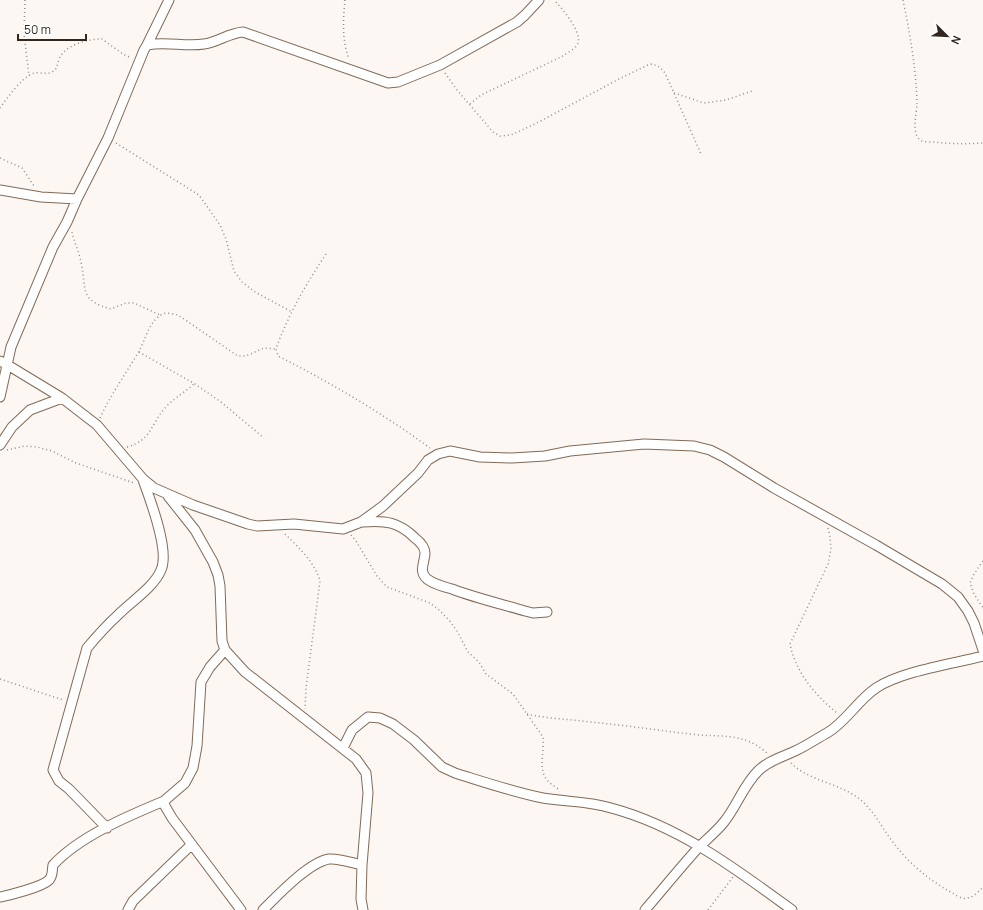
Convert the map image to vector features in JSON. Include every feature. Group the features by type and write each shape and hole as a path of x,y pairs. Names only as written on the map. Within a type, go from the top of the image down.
{"street":[{"path":"0,397 3,363 53,246 67,222 108,138 144,50 148,45 169,0"},
{"path":"148,45 158,43 204,44 243,32 388,83 398,82 440,65 517,22 539,0"},
{"path":"0,190 41,197 77,199"},
{"path":"3,363 62,398 97,425 144,483 155,513 162,548 162,570 143,593 96,637 87,648 53,770 58,781 69,789 107,828"},
{"path":"4,447 12,427 30,410 62,398"},
{"path":"144,483 167,495 248,524 257,526 294,524 343,529 361,522 383,506 418,473 428,460 438,454 450,451 480,458 512,458 545,456 570,451 644,444 694,446 710,450 724,457 774,488 942,584 958,597 971,617 983,650"},
{"path":"167,495 195,530 218,574 220,586 222,641 225,650 245,672 356,759 366,773 368,793 362,866 361,899 363,910"},
{"path":"361,522 379,520 390,522 406,529 421,544 425,552 422,568 426,578 438,584 476,598 525,611 533,613 547,612"},
{"path":"0,897 26,891 48,881 52,875 53,865 80,843 129,816 164,801 185,782 193,768 196,753 201,682 210,667 225,650"},
{"path":"645,910 699,846 719,829 749,781 768,763 829,732 865,696 877,687 894,680 983,656"},
{"path":"343,748 352,730 368,717 380,718 402,730 442,767 455,773 525,794 600,805 633,814 658,825 699,846 738,871 792,910"},
{"path":"164,801 165,806 191,845 241,910"},
{"path":"128,910 133,901 191,845"},
{"path":"263,910 304,872 321,862 329,859 362,866"}],"path":[{"path":"25,0 24,34 29,76"},
{"path":"345,0 343,16 344,35 348,55 354,71"},
{"path":"470,104 482,95 563,56 574,48 578,43 578,35 572,23 554,0"},
{"path":"903,0 911,36 915,72 917,137 927,142 952,144 983,143"},
{"path":"0,108 21,82 33,73 53,72 58,66 60,58 68,49 84,41 102,39 123,54 140,61"},
{"path":"440,65 457,90 493,132 500,136 511,135 536,124 650,64 659,66 665,73 701,154"},
{"path":"674,93 704,103 726,100 752,91"},
{"path":"108,138 199,196 220,225 226,239 234,271 242,282 255,292 292,312"},
{"path":"0,158 22,168 41,197"},
{"path":"67,222 71,228 80,260 85,293 88,298 94,303 111,309 126,303 134,303 161,315"},
{"path":"326,254 308,281 284,328 276,349 278,356 345,392 388,419 438,454"},
{"path":"97,425 110,397 139,352 153,322 163,313 178,315 238,356 246,356 264,348 276,349"},
{"path":"139,352 195,384 233,411 264,438"},
{"path":"117,448 129,447 139,442 148,434 158,417 167,406 195,384"},
{"path":"4,447 38,447 52,451 76,463 144,483"},
{"path":"825,517 830,537 831,549 828,564 790,644 799,668 812,689 822,700 844,718"},
{"path":"277,525 311,562 317,571 320,581 306,688 305,718"},
{"path":"343,529 356,541 377,576 387,587 430,603 439,610 457,630 465,647 486,674 513,694 543,737 543,766 545,776 548,781 572,802"},
{"path":"983,561 974,574 970,584 974,594 983,608"},
{"path":"0,679 72,703"},
{"path":"527,714 542,718 599,722 697,735 736,737 761,748 776,760"},
{"path":"784,756 796,768 810,776 848,792 865,804 896,846 914,865 938,885 961,897 968,898 983,887"},
{"path":"708,910 738,871"}]}
